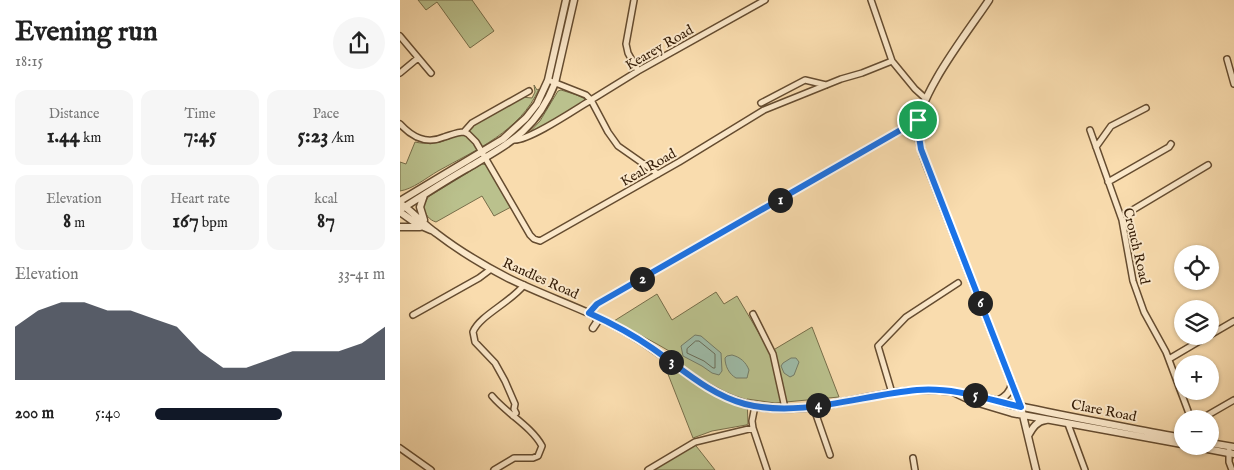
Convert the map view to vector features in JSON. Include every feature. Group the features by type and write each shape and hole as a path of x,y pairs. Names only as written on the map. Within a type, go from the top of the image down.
{"street":[{"path":"401,207 426,193 483,155 509,135 526,118 537,104 548,80 566,0"},
{"path":"401,207 483,155 514,140 540,113 556,83 574,0"},
{"path":"634,0 626,44 628,53 638,71"},
{"name":"Kearey Road","path":"514,140 521,140 532,134 638,71 765,0"},
{"path":"871,0 892,61 925,98"},
{"path":"989,0 925,98 918,120 918,130 921,149 1021,407 1036,470"},
{"path":"400,36 432,73"},
{"path":"400,72 418,58"},
{"path":"1227,59 1234,84"},
{"name":"Keal Road","path":"464,132 473,138 530,235 534,240 540,241 658,174 764,110 892,61"},
{"path":"548,80 586,95 591,100 618,146 658,174"},
{"path":"761,103 805,80 826,85"},
{"path":"400,124 409,133 422,140 436,140 457,132 464,132 478,119 529,90"},
{"path":"1096,147 1112,126 1146,108"},
{"path":"589,313 597,304 918,120"},
{"name":"Crouch Road","path":"1090,130 1124,225 1133,281 1144,312 1169,359 1188,410"},
{"path":"1108,182 1169,147 1170,144"},
{"path":"1124,225 1131,211 1208,165"},
{"path":"400,227 425,226 420,207 426,193"},
{"name":"Randles Road","path":"401,207 425,226 490,269 596,316 633,335 716,393 737,402 755,406 785,408 813,406 918,390 965,393 1021,407"},
{"path":"413,316 479,278 490,269"},
{"path":"892,393 878,346 906,317 958,283"},
{"path":"513,416 516,413 514,409 515,404 505,381 495,363 475,342 473,332 480,321 511,299 524,285"},
{"path":"753,314 773,354 785,408"},
{"path":"593,328 597,322 596,316"},
{"path":"1219,330 1234,321"},
{"path":"1169,359 1193,345"},
{"path":"996,401 1007,395 1012,383"},
{"name":"Randles Road","path":"952,392 972,401 1023,415"},
{"path":"492,396 503,409 538,439 542,446 541,451 536,457 514,458 494,470"},
{"path":"1217,410 1234,400"},
{"path":"755,406 752,421 753,428 767,470"},
{"path":"813,406 830,455"},
{"name":"Clare Road","path":"1021,407 1174,436"},
{"name":"Clare Road","path":"1023,415 1174,443"},
{"path":"1028,436 1033,427 1039,422 1050,420"},
{"path":"1068,424 1085,470"},
{"path":"648,470 694,442 710,436 753,428"},
{"path":"1219,446 1232,450"},
{"path":"400,448 431,470"},
{"path":"1219,449 1232,450"},
{"path":"1232,450 1229,464 1232,470"},
{"path":"913,458 915,470"}],"green space":[{"path":"418,0 472,0 494,31 470,48 437,2 426,10"},
{"path":"534,85 537,90 539,89 531,104 509,128 482,147 415,186 400,191 400,162 406,164 415,142 437,143 455,136 521,97 532,98 535,92"},
{"path":"561,90 585,99 526,136 540,121 558,91"},
{"path":"482,164 487,165 511,207 494,216 482,196 436,222 429,218 423,207 428,197"},
{"path":"716,292 724,304 737,296 770,352 812,327 839,397 775,403 747,399 748,424 712,431 693,438 666,369 676,355 614,321 657,294 672,320"},
{"path":"693,442 715,470 650,470"}],"water":[{"path":"695,335 701,336 721,353 722,371 719,375 683,356 681,346"},
{"path":"732,355 746,365 749,370 747,378 736,378 729,372 725,358"},
{"path":"791,358 796,358 799,362 794,375 790,377 784,373 781,366"}],"route":[{"path":"918,120 921,149 1021,407 972,394 942,390 892,393 798,408 774,409 755,406 737,402 716,393 633,335 589,313 597,304 814,182 918,120"}]}
